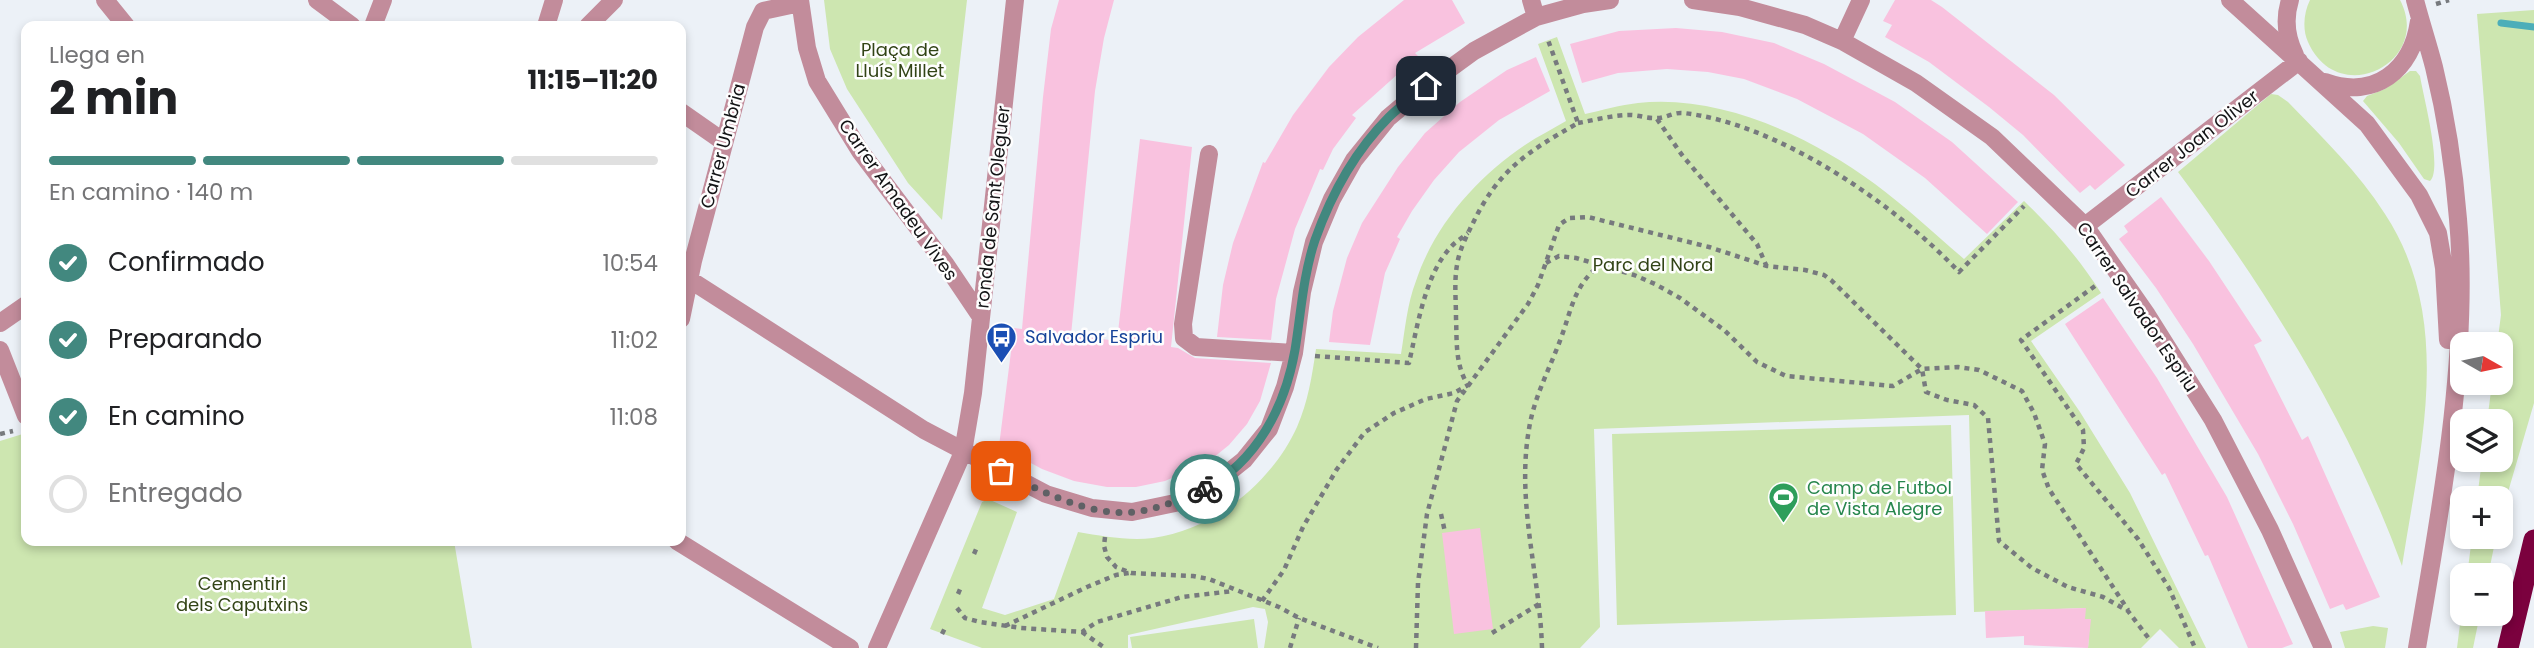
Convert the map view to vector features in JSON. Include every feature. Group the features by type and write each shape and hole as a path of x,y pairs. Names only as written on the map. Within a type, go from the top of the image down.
{"highway":[{"path":"2508,648 2534,540"}],"street":[{"path":"105,0 122,21"},
{"path":"317,0 345,21"},
{"path":"375,21 383,0"},
{"path":"549,21 554,0"},
{"path":"594,21 614,0"},
{"name":"ronda de Sant Oleguer","path":"877,648 963,452 973,393 1015,0"},
{"path":"686,277 924,430 1046,494 1092,508 1132,512 1175,503 1209,488 1244,460 1269,429 1294,353 1302,292 1314,242 1332,199 1354,160 1388,118 1426,86 1534,8 1610,0"},
{"name":"Carrer Salvador Espriu","path":"1693,0 1740,7 1805,25 1842,41 1916,83 1992,137 2085,226 2147,315 2213,420 2270,530 2323,648"},
{"path":"1842,41 1861,0"},
{"path":"2230,0 2367,124 2419,195 2438,233 2444,268 2452,409"},
{"path":"2290,0 2287,29 2290,44 2299,61"},
{"name":"Carrer Amadeu Vives","path":"800,1 807,48 817,81 860,151 946,265 981,317"},
{"name":"Carrer Umbria","path":"686,273 755,27 763,11 800,1"},
{"path":"2318,80 2351,88 2380,82 2396,72 2410,55 2417,35 2418,9"},
{"path":"2418,9 2446,125 2459,222 2461,273 2452,409"},
{"name":"Carrer Joan Oliver","path":"2085,226 2299,61"},
{"path":"686,115 724,142"},
{"path":"1209,154 1183,324 1184,338 1196,347 1294,353"},
{"path":"0,323 21,308"},
{"path":"0,350 21,403"},
{"path":"2417,648 2450,426"},
{"path":"685,546 850,648"}],"path":[{"path":"1548,40 1578,123"},
{"path":"1468,385 1460,372 1455,283 1458,261 1468,233 1480,207 1501,176 1548,141 1578,123 1632,115 1657,118 1679,112 1723,121 1761,134 1803,154 1876,199 1959,272 2024,206"},
{"path":"1657,118 1682,155 1757,244 1767,266"},
{"path":"1416,648 1418,583 1427,513 1457,401 1528,304 1559,225 1569,218 1588,217 1709,247 1767,266 1824,275 1923,369 1926,392 1947,400 1974,405 1988,418 1998,541 2032,568 2068,587 2103,597 2128,611"},
{"path":"1315,356 1409,363 1418,320 1431,279 1449,249 1468,233"},
{"path":"1546,263 1559,256 1601,264 1645,280 1681,298 1724,330 1757,362 1786,376 1893,386 1923,369 1958,367 1979,370 2022,391 2034,413 2045,444 2042,471 2049,488 2128,611 2150,639"},
{"path":"1542,648 1525,488 1529,428 1538,393 1562,336 1568,312 1586,275 1601,264"},
{"path":"2095,285 2021,340 2083,430 2084,448 2076,464 2138,539 2169,588 2195,648"},
{"path":"1262,601 1284,570 1303,527 1337,469 1365,432 1394,413 1426,399 1454,394 1468,385"},
{"path":"1441,514 1445,532"},
{"path":"1105,537 1107,557 1116,567 1131,573"},
{"path":"974,554 977,547"},
{"path":"1005,626 1116,575 1131,573 1193,576 1279,607 1299,618 1378,648"},
{"path":"958,594 961,587"},
{"path":"1083,632 1097,622 1182,597 1237,591"},
{"path":"1492,633 1539,604"},
{"path":"957,608 965,618 1005,626 1083,632 1105,648"},
{"path":"1290,648 1299,618"}],"green space":[{"name":"Plaça de Lluís Millet","path":"824,0 967,0 942,220 908,183 847,89 830,49"},
{"path":"2310,0 2400,0 2407,22 2404,42 2393,58 2378,70 2359,75 2340,73 2322,62 2308,42 2304,21"},
{"path":"2534,10 2534,403 2510,486 2479,486 2480,472 2513,472 2513,409 2489,409 2490,396 2513,396 2513,332 2499,332 2501,315 2477,14"},
{"name":"Parc del Nord","path":"1557,37 1585,114 1638,103 1669,102 1700,105 1763,122 1850,166 1898,202 1964,259 2024,201 2065,244 2101,293 2031,341 2080,412 2130,493 2206,648 2179,648 2160,629 2141,648 2088,648 2090,619 2085,619 2085,608 1974,612 1969,415 1594,429 1600,627 1580,648 1264,648 1268,622 1265,609 1253,607 1128,635 1128,648 982,648 930,629 982,502 988,499 1017,512 982,608 1005,615 1054,599 1078,532 1134,539 1176,533 1219,514 1257,484 1286,447 1301,418 1316,349 1401,354 1413,290 1424,261 1446,222 1459,204 1490,172 1525,145 1566,121 1538,44"},
{"path":"2410,71 2416,71 2420,76 2431,131 2434,162 2430,181 2424,179 2399,143 2363,101"},
{"path":"2271,94 2288,102 2340,156 2375,199 2407,255 2420,298 2426,342 2423,431 2402,566 2358,462 2305,361 2244,265 2178,172"},
{"name":"Camp de Futbol de Vista Alegre","path":"1951,425 1956,615 1617,625 1612,434"},
{"name":"Cementiri dels Caputxins","path":"21,435 21,546 455,546 472,648 0,648 0,441"},
{"path":"2470,549 2494,549 2491,563 2469,563"},
{"path":"1254,619 1258,648 1132,648 1130,637"},
{"path":"2373,626 2388,628 2385,648 2345,648 2340,632"},
{"path":"2460,626 2478,626 2473,648 2457,648"}],"building":[{"path":"1059,0 1114,0 1095,91 1071,335 1117,341 1140,139 1192,147 1171,347 1195,358 1271,363 1260,401 1247,424 1229,445 1208,462 1165,481 1136,487 1107,487 1074,481 1042,469 999,446 1014,328 1022,329 1043,97 1051,29"},
{"path":"1404,0 1452,0 1465,23 1415,53 1418,56 1352,115 1356,118 1333,149 1323,170 1320,169 1295,229 1276,299 1271,340 1217,337 1223,285 1233,243 1263,162 1265,163 1293,115 1329,67 1358,37"},
{"path":"1895,0 1931,0 1942,7 2054,95 2125,165 2095,190 2090,185 2080,193 2023,135 1989,107 1929,62 1885,37 1892,25 1883,21"},
{"path":"1676,28 1722,32 1774,43 1824,64 1895,102 1952,142 2018,202 1987,234 1925,178 1863,134 1797,99 1744,79 1708,72 1667,69 1618,73 1582,83 1570,44 1619,31"},
{"path":"1536,57 1550,91 1499,120 1459,152 1434,180 1397,237 1400,239 1385,273 1370,345 1329,342 1333,311 1347,258 1362,223 1398,167 1425,133 1460,102 1507,70"},
{"path":"2161,197 2209,261 2262,341 2254,345 2302,440 2308,436 2380,597 2346,610 2343,604 2330,609 2293,524 2258,454 2193,344 2119,239 2128,232 2124,226"},
{"path":"2103,298 2157,378 2227,497 2293,644 2282,648 2248,648 2208,555 2205,556 2165,473 2162,475 2065,324"},
{"path":"1480,528 1493,629 1454,634 1442,533"},
{"path":"2086,608 2085,619 2091,619 2088,648 2024,645 2024,636 1986,638 1985,611"}],"waterway":[{"path":"2501,23 2534,27"}],"way so far":[{"path":"1001,471 1046,494 1092,508 1132,512 1175,503 1205,489"}],"place":[{"name":"Salvador Espriu","path":"1002,364"},
{"name":"Camp de Futbol de Vista Alegre","path":"1784,525"}],"route":[{"path":"1205,489 1244,460 1269,429 1294,353 1302,292 1314,242 1332,199 1354,160 1388,118 1426,86"}]}
